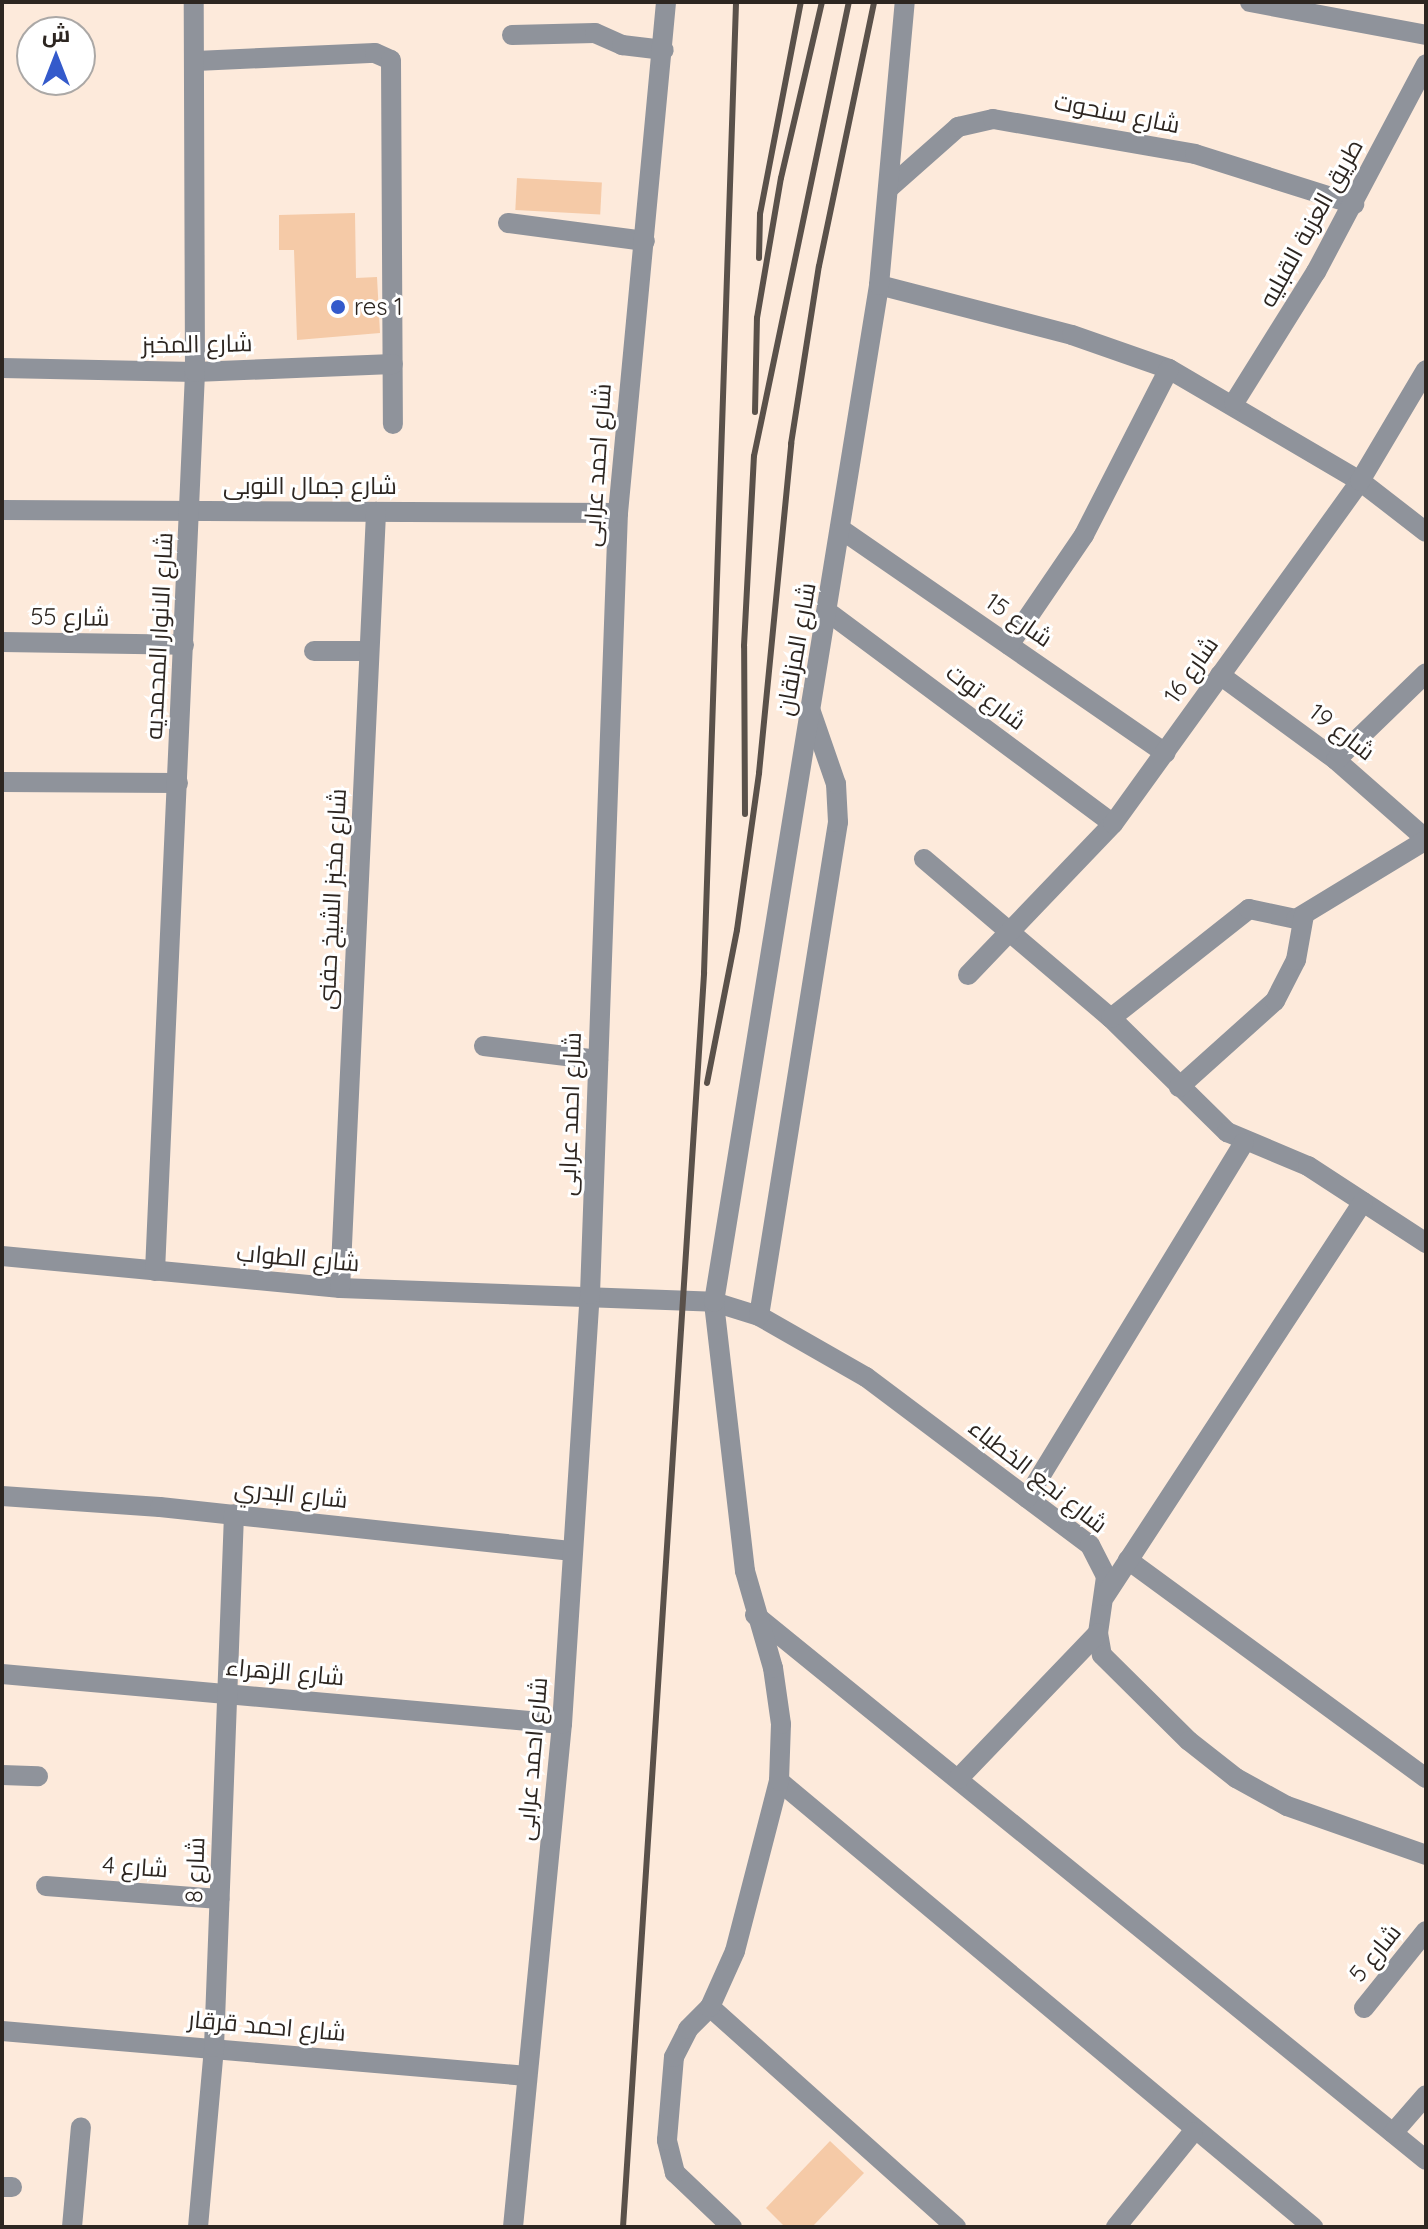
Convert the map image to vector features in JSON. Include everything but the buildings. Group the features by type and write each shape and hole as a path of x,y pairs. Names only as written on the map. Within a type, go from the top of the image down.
{"street":[{"name":"شارع الانوار المحمديه","path":"155,1271 191,513 195,372 194,2"},
{"name":"شارع احمد عرابى","path":"513,2227 562,1724 590,1294 618,513 664,50 666,2"},
{"name":"شارع المزلقان","path":"732,2227 675,2173 667,2140 674,2057 688,2029 710,2007 735,1951 779,1781 781,1724 773,1668 754,1614 745,1571 714,1302 842,530 879,285 905,2"},
{"path":"1250,2 1426,35"},
{"path":"512,35 595,33 631,48 664,50"},
{"path":"196,61 375,53 391,60 393,424"},
{"name":"طريق العزبة القبليه","path":"1234,403 1354,204 1426,64"},
{"name":"شارع سنحوت","path":"888,189 958,127 993,119 1195,154 1354,204"},
{"path":"508,223 645,241"},
{"path":"879,285 1072,335 1169,369 1234,403 1360,481 1426,532"},
{"name":"شارع المخبز","path":"2,368 195,372 393,364"},
{"path":"1009,645 1084,535 1169,369"},
{"name":"شارع 16","path":"968,975 1113,824 1360,481 1426,370"},
{"name":"شارع جمال النوبى","path":"2,510 618,513"},
{"name":"شارع مخبز الشيخ حفنى","path":"340,1288 376,512"},
{"name":"شارع 15","path":"842,530 1165,753"},
{"name":"شارع توت","path":"828,612 1113,824"},
{"name":"شارع 55","path":"2,642 184,645"},
{"path":"314,651 369,651"},
{"path":"1336,760 1426,673"},
{"name":"شارع 19","path":"1220,675 1336,760 1426,839"},
{"path":"759,1316 838,822 836,784 811,712"},
{"path":"2,782 178,783"},
{"path":"1111,1018 1249,909 1287,920 1304,915 1426,839"},
{"path":"924,859 1111,1018 1179,1087 1244,1143 1276,1150 1426,1243"},
{"path":"1179,1087 1275,1001 1296,960 1304,915"},
{"path":"484,1046 598,1060"},
{"path":"1027,1498 1244,1143"},
{"path":"1105,1596 1363,1202"},
{"name":"شارع الطواب","path":"2,1256 340,1288 590,1294"},
{"name":"شارع نجع الخطباء","path":"590,1294 714,1302 759,1316 866,1377 1090,1545 1106,1577 1098,1633"},
{"name":"شارع البدري","path":"2,1496 234,1514 573,1551"},
{"name":"شارع 8","path":"198,2227 214,2047 234,1514"},
{"path":"1128,1560 1426,1778"},
{"path":"754,1614 1426,2160"},
{"path":"958,1779 1098,1633"},
{"path":"1098,1633 1102,1655 1113,1671 1236,1778 1287,1806 1426,1855"},
{"name":"شارع الزهراء","path":"2,1674 562,1724"},
{"path":"2,1775 38,1776"},
{"path":"779,1781 1193,2132 1313,2227"},
{"name":"شارع 4","path":"46,1886 220,1899"},
{"name":"شارع 5","path":"1364,2008 1426,1931"},
{"path":"710,2007 956,2227"},
{"name":"شارع احمد قرقار","path":"2,2031 527,2076"},
{"path":"1393,2133 1426,2095"},
{"path":"72,2227 81,2127"},
{"path":"1116,2227 1193,2132"}],"railway":[{"path":"623,2227 704,973 736,2"},
{"path":"759,258 760,214 801,2"},
{"path":"755,412 757,318 781,178 822,2"},
{"path":"745,814 744,646 754,456 849,2"},
{"path":"707,1083 737,930 759,773 791,444 819,266 874,2"}],"place":[{"name":"res 1","path":"338,307"}]}
